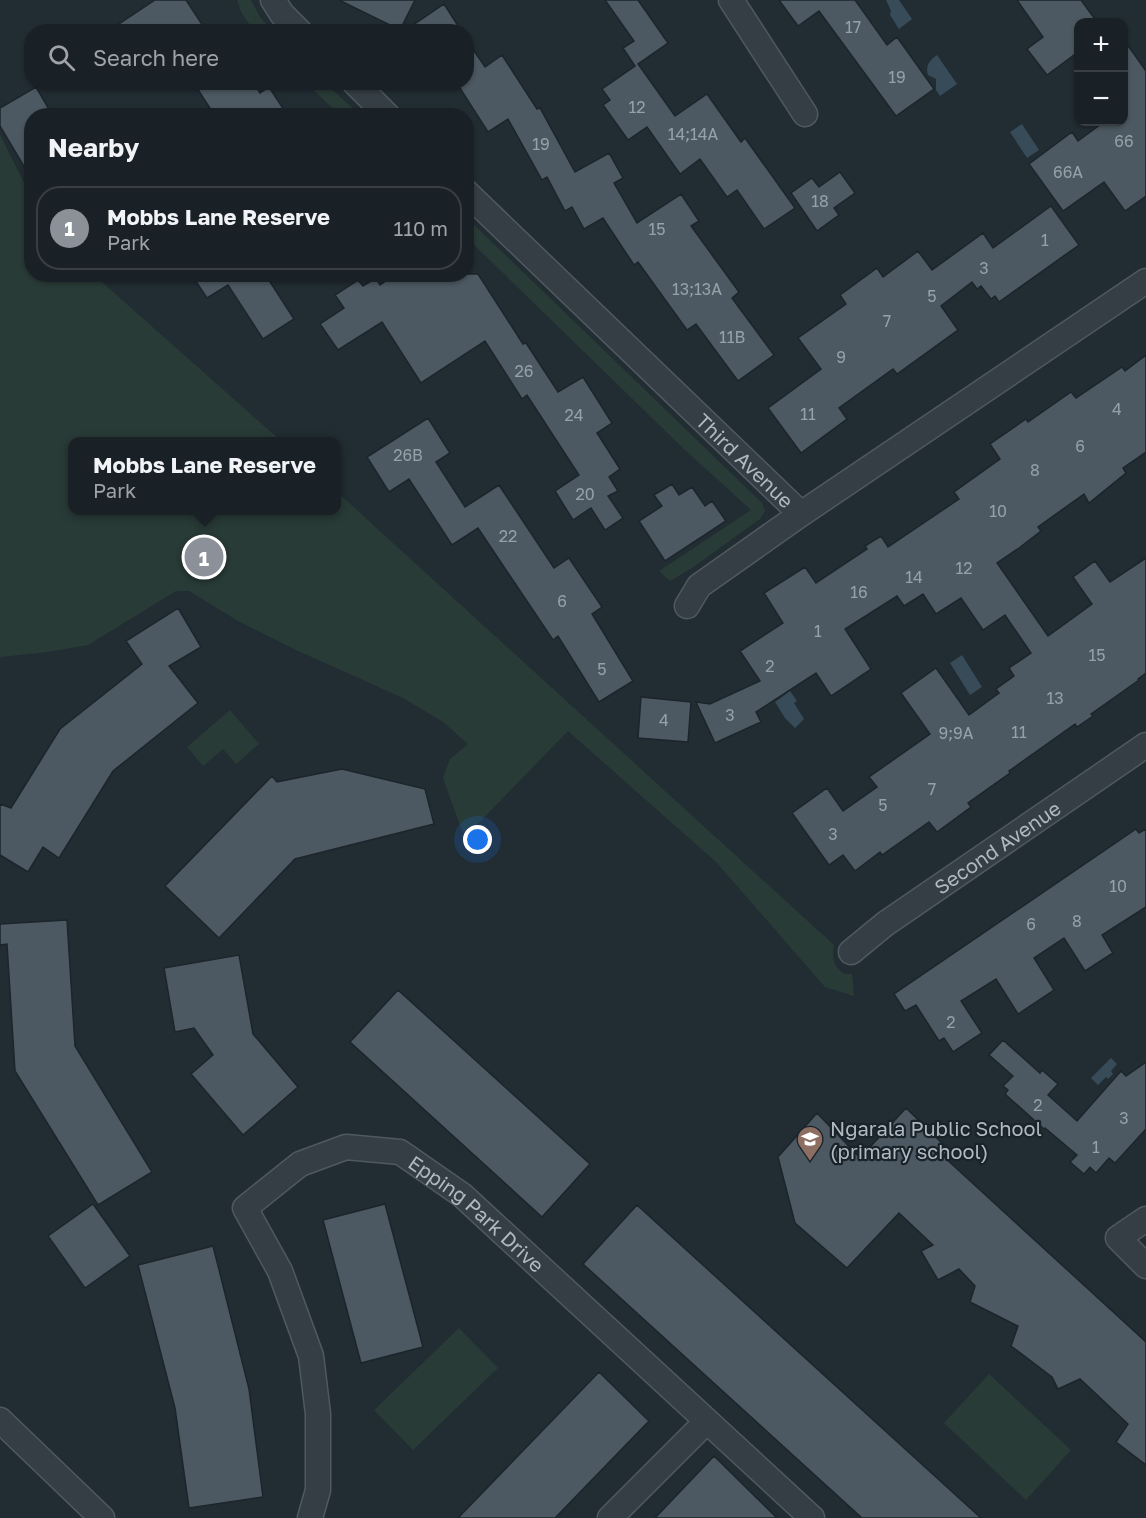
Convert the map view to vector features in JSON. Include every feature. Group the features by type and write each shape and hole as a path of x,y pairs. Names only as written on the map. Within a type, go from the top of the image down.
{"street":[{"path":"273,0 292,24"},
{"path":"731,0 805,114"},
{"path":"362,90 380,108"},
{"name":"Third Avenue","path":"474,200 801,514 1146,281"},
{"path":"687,606 699,586 801,514"},
{"name":"Second Avenue","path":"851,952 885,924 1146,745"},
{"name":"Epping Park Drive","path":"310,1518 318,1490 318,1414 311,1356 280,1271 245,1208 300,1164 346,1148 400,1152 462,1195 706,1422"},
{"path":"1146,1219 1119,1238 1146,1266"},
{"path":"0,1420 102,1518"},
{"path":"610,1518 706,1422 812,1518"}],"green space":[{"path":"237,0 251,0 266,24 249,24 241,12"},
{"path":"313,90 333,90 352,108 333,108"},
{"path":"0,135 24,183 24,282 102,282 276,437 68,437 68,515 341,515 341,496 834,945 833,958 836,965 841,972 852,974 854,996 825,987 716,862 568,731 466,836 462,831 443,778 450,759 468,744 443,722 403,698 238,621 189,591 176,591 88,645 0,657"},
{"path":"474,225 762,503 765,511 760,519 670,581 659,571 751,510 686,451 474,245"},
{"path":"230,710 259,744 236,764 223,749 203,766 187,747"},
{"path":"459,1328 498,1368 413,1450 374,1410"},
{"path":"989,1374 1071,1450 1026,1500 944,1423"}],"water":[{"path":"886,0 899,0 912,19 899,29 890,15 891,11"},
{"path":"937,55 957,84 940,96 936,90 936,79 927,72 929,64"},
{"path":"1022,124 1039,150 1027,158 1010,132"},
{"path":"962,655 982,687 970,695 950,663"},
{"path":"790,691 804,719 795,728 785,718 775,702"},
{"path":"1111,1058 1117,1064 1111,1071 1113,1074 1098,1085 1091,1078"}],"building":[{"path":"155,0 186,0 202,24 119,24"},
{"path":"339,0 415,0 403,24 388,24"},
{"path":"605,0 638,0 668,43 638,64 675,116 707,94 741,142 745,138 795,208 764,229 737,190 727,197 700,159 680,174 647,127 628,140 603,105 610,100 602,89 635,66 623,48 634,41"},
{"path":"779,0 855,0 887,45 897,37 934,89 896,116 819,11 798,26"},
{"path":"1017,0 1081,0 1094,18 1074,18 1074,55 1047,75 1027,49 1043,37"},
{"path":"444,4 457,24 415,24"},
{"path":"1128,46 1146,71 1146,196 1125,211 1104,182 1063,211 1029,164 1072,132 1078,141 1099,126 1128,126"},
{"path":"474,51 485,67 502,55 537,109 540,108 575,172 609,153 623,178 614,183 637,223 681,194 699,221 691,226 739,292 732,298 774,355 738,381 696,324 687,330 638,262 634,265 603,218 584,229 572,207 565,211 547,177 542,180 508,119 488,132 461,90 474,90"},
{"path":"31,90 38,90 48,108 24,108 24,166 0,126 0,108"},
{"path":"198,90 258,90 260,93 271,90 283,108 210,108"},
{"path":"840,172 855,193 834,208 839,215 817,231 791,193 812,178 819,187"},
{"path":"1051,206 1079,245 999,302 995,296 991,299 981,286 977,289 972,282 941,306 958,330 897,374 893,369 839,408 847,419 801,453 768,408 821,369 798,338 846,304 840,295 877,268 883,277 918,251 932,270 983,233 993,248"},
{"path":"474,274 478,274 523,344 526,343 558,392 583,377 612,423 597,433 620,469 609,477 618,491 608,496 623,518 605,530 591,508 573,520 555,491 579,475 527,395 522,399 485,341 421,383 382,322 338,350 320,324 344,308 335,295 355,282 360,282 363,286 370,282 378,282 380,285 384,282 474,282"},
{"path":"196,282 270,282 294,319 263,339 228,285 207,298"},
{"path":"1146,355 1146,452 1123,468 1126,473 1089,503 1084,494 1038,527 1041,531 997,563 1048,636 1092,604 1073,577 1095,561 1110,582 1146,558 1146,673 1091,714 1093,716 1077,727 1075,724 1009,771 1010,773 968,803 971,807 937,832 929,822 882,855 880,852 855,871 843,855 829,865 792,813 827,788 843,811 877,787 869,777 930,734 901,693 936,668 969,715 999,693 996,689 1014,676 1009,668 1031,653 1005,615 983,630 961,598 936,614 923,594 904,606 897,596 845,629 871,669 831,696 816,673 756,712 761,722 715,743 696,702 710,704 760,681 740,651 783,623 764,593 805,567 816,583 867,549 865,546 881,536 888,547 959,499 954,492 1000,459 990,444 1026,419 1028,422 1071,392 1076,398 1122,367 1125,371"},
{"path":"428,418 450,453 436,462 465,507 499,485 554,568 569,558 602,607 592,614 633,681 599,702 558,636 553,640 478,528 452,545 409,479 389,492 367,457"},
{"path":"672,484 679,495 692,487 705,506 712,501 726,521 665,561 639,521 662,506 654,495"},
{"path":"178,608 201,647 169,666 198,703 113,771 59,858 43,847 28,872 0,855 0,804 11,808 60,729 142,664 126,641"},
{"path":"641,697 691,702 688,742 638,738"},
{"path":"342,769 425,789 434,824 295,859 219,938 165,886 272,776 277,782"},
{"path":"1136,829 1139,833 1146,829 1146,907 1102,935 1113,953 1085,971 1064,938 1034,958 1054,990 1018,1014 996,979 961,1001 982,1033 953,1052 944,1038 939,1041 916,1005 905,1011 894,994"},
{"path":"67,920 75,1046 152,1172 98,1205 15,1071 7,944 0,945 0,924"},
{"path":"239,955 253,1034 298,1087 243,1135 191,1074 213,1055 194,1028 175,1032 164,968"},
{"path":"398,990 590,1164 542,1217 350,1042"},
{"path":"1003,1040 1040,1073 1042,1070 1058,1084 1048,1095 1077,1121 1121,1071 1126,1076 1146,1062 1146,1129 1115,1163 1109,1158 1096,1173 1090,1167 1084,1174 1070,1162 1077,1155 1005,1094 1008,1090 1003,1086 1013,1076 989,1055"},
{"path":"906,1108 949,1150 943,1156 1146,1342 1146,1465 1116,1442 1128,1424 1080,1379 1058,1389 1052,1377 1011,1346 1018,1326 970,1302 975,1286 959,1269 938,1280 921,1251 933,1245 899,1213 847,1268 795,1223 778,1157 817,1113 860,1158"},
{"path":"93,1204 130,1256 85,1288 48,1236"},
{"path":"385,1204 423,1347 361,1363 323,1220"},
{"path":"637,1205 981,1518 862,1518 583,1264"},
{"path":"213,1246 249,1389 263,1497 189,1508 175,1408 138,1265"},
{"path":"599,1372 649,1421 555,1518 458,1518"},
{"path":"714,1456 777,1518 655,1518"}],"place":[{"name":"Mobbs Lane Reserve","path":"204,557"},
{"name":"Ngarala Public School (primary school)","path":"810,1162"}]}
